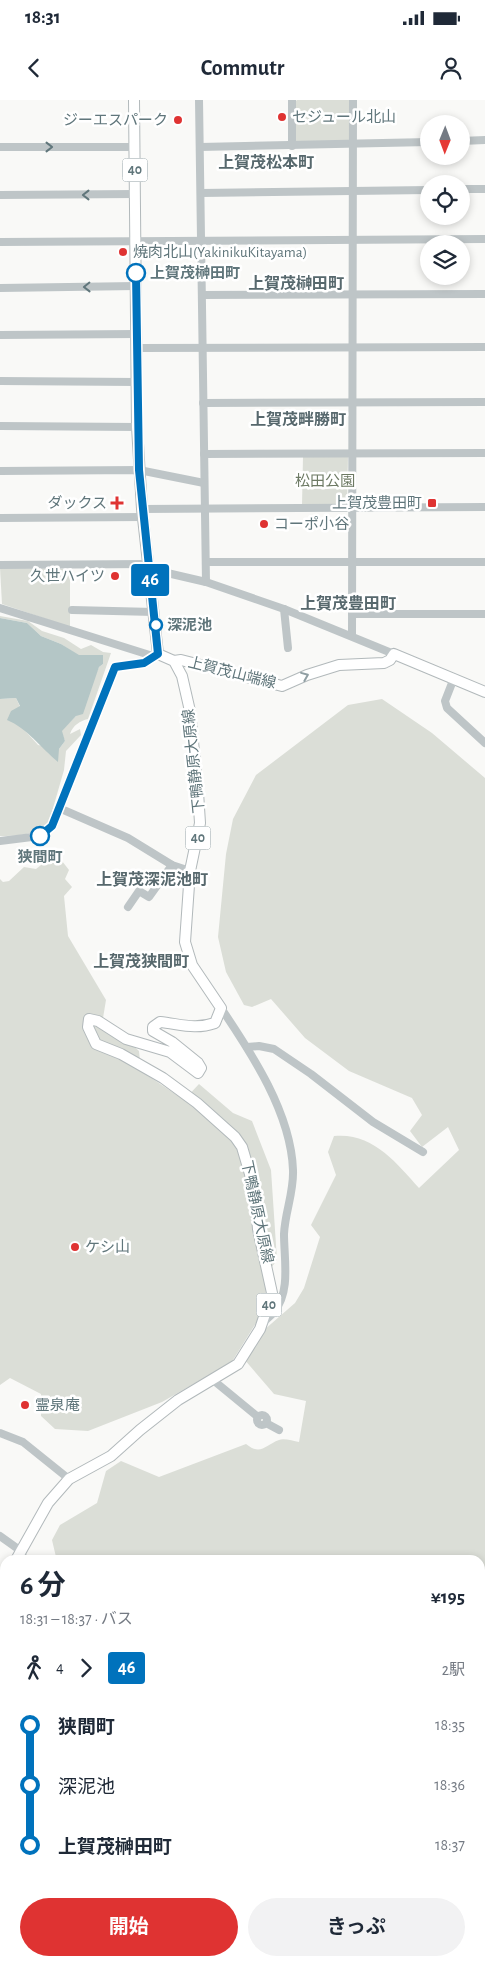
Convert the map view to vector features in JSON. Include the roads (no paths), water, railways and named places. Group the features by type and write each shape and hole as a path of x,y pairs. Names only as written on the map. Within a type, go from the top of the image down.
{"main road":[{"name":"40","path":"134,100 137,427 142,513 154,612 157,655"},
{"path":"394,654 485,692"},
{"name":"上賀茂山端線","path":"174,661 181,660 282,686 307,675 339,666 384,663 390,660 394,654"},
{"path":"157,655 174,661"},
{"name":"下鴨静原大原線","path":"18,1555 48,1503 68,1479 111,1456 178,1400 238,1364 262,1323 271,1300 272,1286 258,1229 255,1191 242,1147 235,1137 197,1103 163,1078 121,1054 96,1044 88,1027 89,1019 98,1021 126,1039 170,1052 198,1073 201,1068 198,1063 172,1042 153,1031 153,1027 160,1022 187,1027 208,1025 215,1022 221,1008 192,965 185,942 190,871 200,823 190,711 182,676 174,661"}],"street":[{"path":"199,100 206,582"},
{"path":"292,100 292,146"},
{"path":"352,635 353,100"},
{"path":"470,141 485,140"},
{"path":"200,148 420,142"},
{"path":"0,148 134,147"},
{"path":"470,190 485,189"},
{"path":"200,193 420,190"},
{"path":"0,195 135,194"},
{"path":"0,242 353,238 485,239"},
{"path":"0,288 136,286"},
{"path":"202,295 485,294"},
{"path":"0,335 136,334"},
{"path":"136,348 485,347"},
{"path":"0,381 137,382"},
{"path":"203,403 485,402"},
{"path":"0,426 137,427"},
{"path":"204,454 485,453"},
{"path":"0,471 139,470 204,484"},
{"path":"0,518 205,509 485,507"},
{"path":"206,562 485,562"},
{"path":"0,565 149,567 206,582 284,609 352,635 394,654"},
{"path":"0,608 157,655"},
{"path":"284,609 288,648"},
{"path":"72,610 154,612"},
{"path":"352,614 485,614"},
{"path":"0,842 40,836 52,826 115,667 144,663 157,655"},
{"path":"454,678 445,701 446,708 485,743"},
{"path":"59,808 128,838 172,865 190,871"},
{"path":"128,907 139,890 149,897 172,865"},
{"path":"221,1008 247,1046 269,1086 279,1110 293,1168 293,1188 284,1230 285,1288 274,1312 262,1323"},
{"path":"247,1046 274,1049 373,1122 423,1152"},
{"path":"213,1380 258,1417 259,1424 266,1423 279,1430"},
{"path":"0,1434 23,1442 68,1479"},
{"path":"0,1536 18,1555"}],"place":[{"name":"セジュール北山","path":"282,117"},
{"name":"ジーエスパーク","path":"178,120"},
{"name":"焼肉北山(YakinikuKitayama)","path":"123,252"},
{"name":"上賀茂榊田町","path":"136,273"},
{"name":"ダックス","path":"117,503"},
{"name":"上賀茂豊田町","path":"432,503"},
{"name":"コーポ小谷","path":"264,524"},
{"name":"久世ハイツ","path":"115,576"},
{"name":"深泥池","path":"156,625"},
{"name":"狭間町","path":"40,836"},
{"name":"ケシ山","path":"75,1247"},
{"name":"霊泉庵","path":"25,1405"}],"district":[{"name":"上賀茂松本町","path":"266,163"},
{"name":"上賀茂榊田町","path":"296,284"},
{"name":"上賀茂畔勝町","path":"298,420"},
{"name":"上賀茂豊田町","path":"348,604"},
{"name":"上賀茂深泥池町","path":"152,880"},
{"name":"上賀茂狭間町","path":"141,962"}],"park label":[{"name":"松田公園","path":"325,481"}]}
